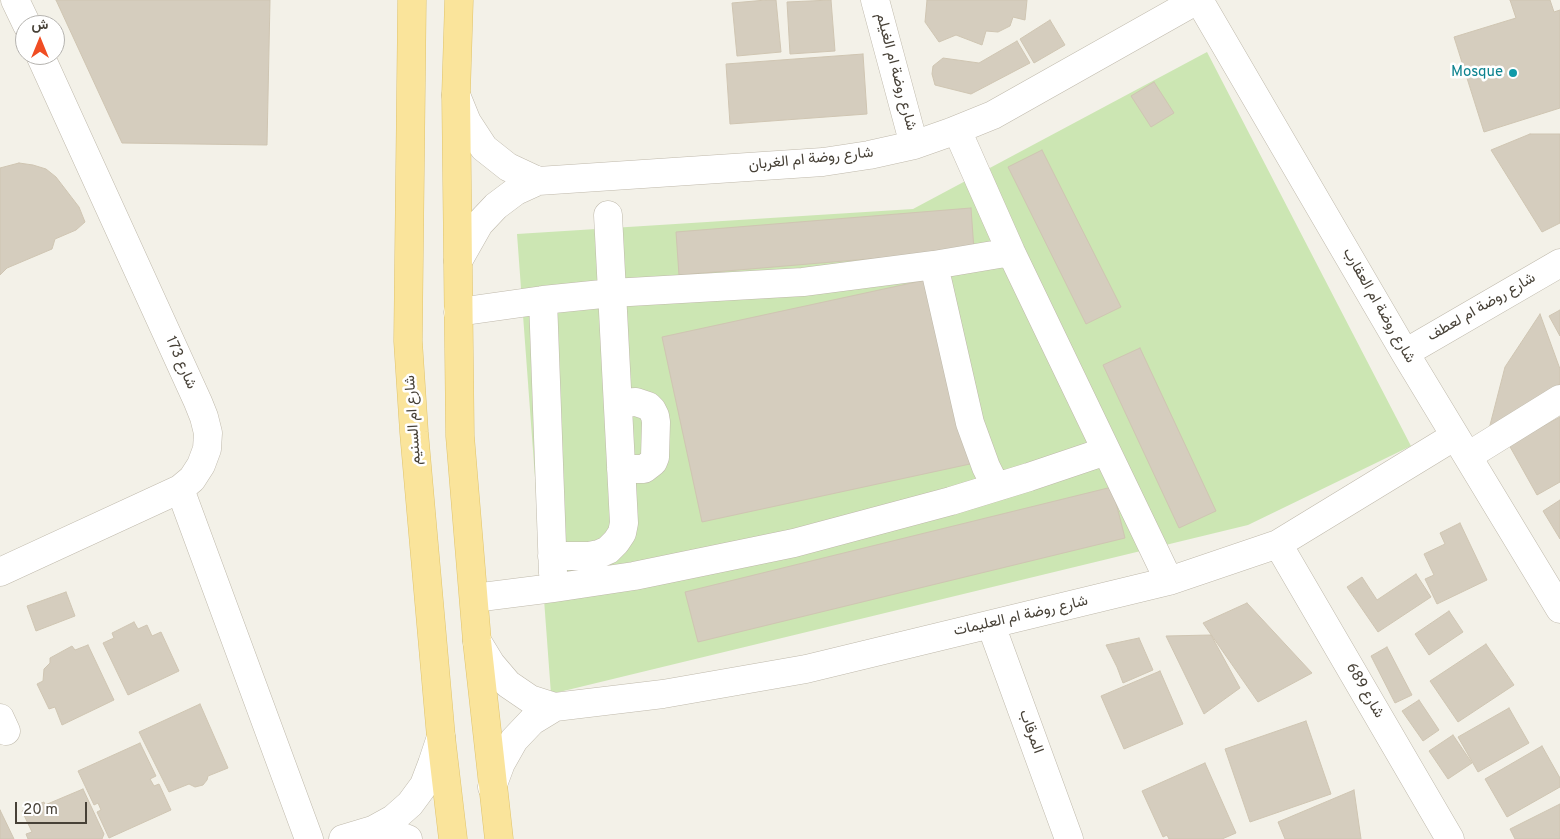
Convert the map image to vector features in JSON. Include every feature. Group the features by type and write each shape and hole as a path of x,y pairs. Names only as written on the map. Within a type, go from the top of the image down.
{"main road":[{"name":"شارع ام السنيم","path":"412,0 408,341 414,432 441,736 453,839"},
{"path":"459,0 456,95 460,436 477,641 499,839"}],"street":[{"path":"15,0 22,15"},
{"name":"شارع روضة ام الغيلم","path":"875,0 914,145"},
{"name":"شارع روضة ام الغربان","path":"458,261 479,224 496,206 516,191 538,181 823,162 869,155 914,145 993,115 1198,0"},
{"name":"شارع روضة ام العقارب","path":"1198,0 1404,353 1560,610"},
{"name":"شارع 173","path":"0,572 180,488 192,479 201,465 207,449 208,433 204,417 45,65"},
{"name":"شارع روضة ام الغربان","path":"456,95 466,122 484,148 508,167 538,181"},
{"path":"957,130 1011,252 1169,581"},
{"path":"552,556 588,556 608,550 622,533 624,523 608,215"},
{"path":"458,312 543,300 612,293 804,282 934,265 1011,252"},
{"name":"شارع روضة ام لعطف","path":"1404,353 1560,263"},
{"path":"934,265 970,423 983,460 996,487"},
{"path":"543,300 553,588"},
{"name":"شارع روضة ام العليمات","path":"492,787 501,763 514,740 532,721 555,707 664,694 806,669 1169,581 1278,544 1462,446 1560,398"},
{"path":"618,403 636,402 648,406 652,410 656,422 655,457 653,462 644,469 621,469"},
{"path":"474,598 634,576 785,545 881,521 996,487 1106,450"},
{"path":"180,488 309,839"},
{"name":"شارع 689","path":"1278,544 1450,839"},
{"name":"المرقاب","path":"991,625 1069,839"},
{"name":"شارع روضة ام العليمات","path":"477,641 491,664 508,684 530,698 555,707"},
{"path":"343,839 373,830 394,819 410,804 424,785 441,736"},
{"path":"373,830 392,833 408,839"}],"green space":[{"path":"1207,52 1411,446 1248,525 551,694 517,234 913,209"}],"building":[{"path":"56,0 270,0 267,145 122,143 65,20 65,15 63,15"},
{"path":"776,0 781,52 737,56 732,3"},
{"path":"831,0 835,51 790,54 787,2"},
{"path":"927,0 1027,0 1025,20 1013,17 1010,26 998,32 986,31 982,45 956,35 939,42 925,22"},
{"name":"Mosque","path":"1510,0 1550,0 1554,12 1560,10 1560,108 1484,132 1454,37 1516,18"},
{"path":"1050,20 1065,45 1034,63 1020,39"},
{"path":"1017,41 1030,63 971,94 935,85 932,74 933,66 943,58 979,63"},
{"path":"863,54 867,114 730,124 726,64"},
{"path":"1154,82 1174,113 1151,127 1131,96"},
{"path":"1530,134 1560,134 1560,223 1542,232 1491,150"},
{"path":"1042,150 1121,307 1086,324 1008,167"},
{"path":"19,163 46,169 56,177 79,207 85,222 76,230 55,239 52,249 7,268 0,275 0,168"},
{"path":"971,208 974,250 679,275 676,232"},
{"path":"930,279 970,464 702,522 662,337"},
{"path":"1560,310 1560,336 1549,316"},
{"path":"1540,314 1560,369 1560,384 1489,429 1505,367"},
{"path":"1140,348 1216,511 1179,528 1103,365"},
{"path":"1560,417 1560,482 1537,495 1509,445"},
{"path":"1112,487 1125,538 698,642 685,592"},
{"path":"1560,500 1560,539 1543,511"},
{"path":"1460,523 1487,580 1437,604 1425,579 1434,575 1424,554 1445,544 1440,533"},
{"path":"1416,574 1431,597 1378,632 1347,587 1362,577 1377,600"},
{"path":"66,592 75,616 36,631 27,606"},
{"path":"1247,603 1312,673 1258,702 1203,623"},
{"path":"1449,611 1463,632 1429,655 1415,634"},
{"path":"134,622 138,629 147,625 152,636 161,632 179,671 128,695 103,643 114,638 112,633"},
{"path":"1211,635 1240,688 1204,714 1166,636"},
{"path":"1139,638 1153,670 1123,683 1106,645"},
{"path":"1486,644 1514,685 1458,722 1430,681"},
{"path":"88,645 114,700 62,725 55,707 49,709 37,684 43,681 44,669 50,663 50,658 72,646 75,650"},
{"path":"1387,647 1412,695 1395,703 1371,656"},
{"path":"1160,671 1183,724 1124,749 1101,696"},
{"path":"1419,700 1439,730 1423,741 1402,711"},
{"path":"200,704 228,768 208,776 203,785 195,787 189,784 169,792 139,732"},
{"path":"1509,708 1529,743 1478,772 1458,737"},
{"path":"1306,721 1331,794 1250,822 1225,749"},
{"path":"1453,735 1472,763 1448,779 1429,751"},
{"path":"140,743 156,776 150,779 154,786 159,784 171,810 109,838 97,812 101,810 98,803 94,805 78,771"},
{"path":"1542,746 1560,778 1560,787 1507,817 1485,779"},
{"path":"1205,763 1236,833 1222,839 1169,839 1167,835 1163,837 1142,791"},
{"path":"83,789 104,834 102,839 28,839 26,834 32,832 22,811 44,802 45,805"},
{"path":"1354,790 1361,839 1285,839 1278,822"},
{"path":"1560,804 1560,839 1515,839 1510,829"},
{"path":"0,810 14,839 0,839"}],"place":[{"name":"Mosque","path":"1513,73"}]}
